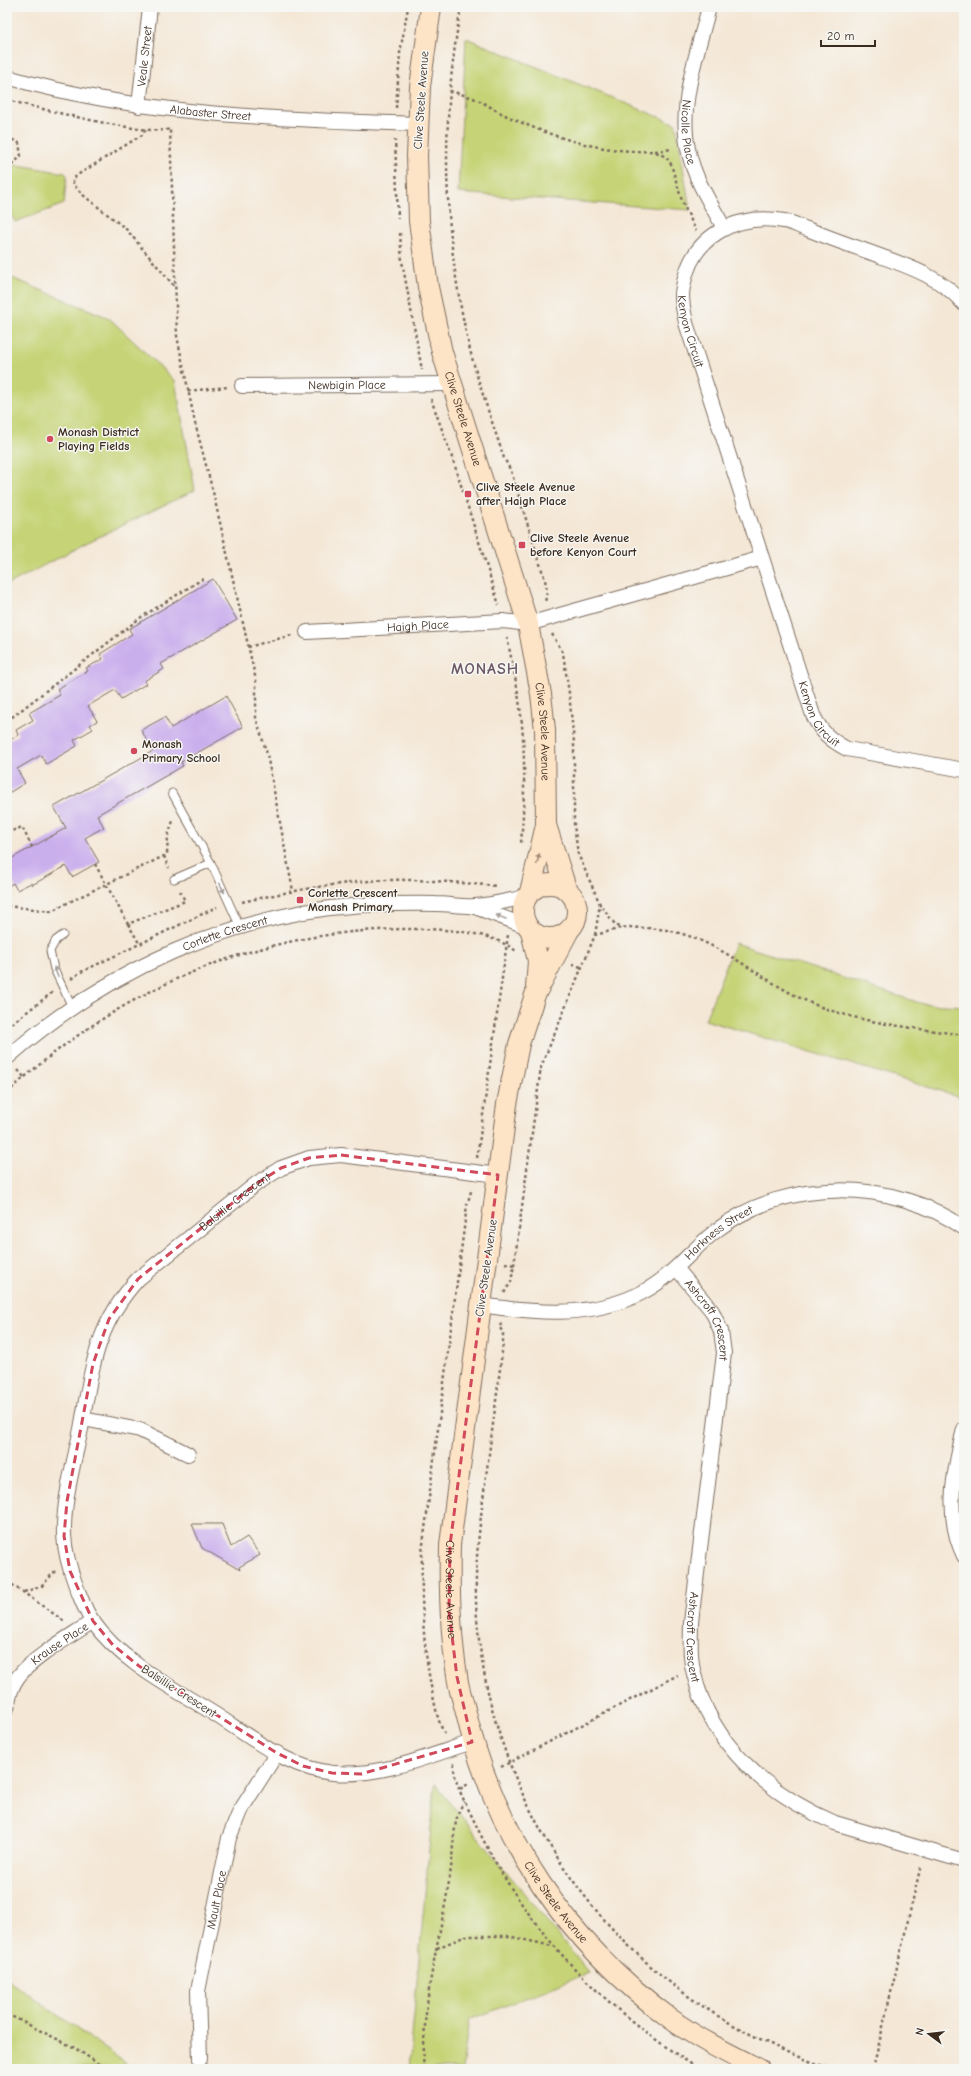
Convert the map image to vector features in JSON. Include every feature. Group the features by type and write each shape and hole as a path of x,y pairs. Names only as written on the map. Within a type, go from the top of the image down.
{"street":[{"name":"Veale Street","path":"139,106 150,7"},
{"name":"Clive Steele Avenue","path":"431,7 420,87 417,156 419,207 428,287 442,352 528,624 541,694 545,730 546,825 528,894"},
{"name":"Nicolle Place","path":"709,7 685,107 686,139 689,155 701,186 724,228"},
{"name":"Alabaster Street","path":"7,77 139,106 214,115 418,124"},
{"name":"Kenyon Circuit","path":"964,304 940,282 918,271 785,221 753,219 724,228 704,244 690,264 683,287 682,299 686,323 762,558 820,729 832,741 847,749 964,770"},
{"name":"Newbigin Place","path":"242,386 452,384"},
{"path":"528,624 762,558"},
{"name":"Haigh Place","path":"307,632 503,622 528,624"},
{"name":"Clive Steele Avenue","path":"546,825 566,888"},
{"path":"543,884 551,884 566,888 576,902 577,910 576,918 568,932 561,936 545,938 529,929 523,916 528,894 543,884"},
{"name":"Corlette Crescent","path":"7,1058 33,1035 72,1007 120,976 185,946 240,928 327,908 364,905 437,904 475,906 528,894"},
{"name":"Corlette Crescent","path":"475,906 529,929"},
{"name":"Clive Steele Avenue","path":"529,929 538,961 535,995"},
{"name":"Clive Steele Avenue","path":"568,932 535,995 519,1044 513,1072 498,1174 450,1545 450,1618 457,1677 472,1742 489,1790 516,1844 557,1908 607,1965 672,2020 713,2045 759,2069"},
{"name":"Balsillie Crescent","path":"472,1742 388,1768 361,1774 332,1773 317,1770 303,1766 277,1754 139,1666 113,1646 93,1621 83,1605 70,1571 64,1536 67,1500 93,1364 102,1333 109,1319 127,1291 138,1279 256,1184 281,1168 310,1158 341,1155 498,1174"},
{"name":"Harkness Street","path":"481,1305 530,1312 568,1313 603,1307 636,1296 664,1279 677,1269 715,1231 729,1220 762,1204 780,1198 819,1191 859,1191 899,1198 919,1205 964,1228"},
{"name":"Ashcroft Crescent","path":"677,1269 712,1311 721,1331 724,1353 691,1622 691,1657 705,1708 724,1740 750,1770 781,1795 816,1815 835,1823 964,1860"},
{"path":"83,1419 140,1430 188,1454"},
{"path":"964,1429 955,1464 952,1520 959,1546 964,1556"},
{"name":"Krause Place","path":"7,1708 10,1691 18,1676 31,1664 93,1621"},
{"name":"Mault Place","path":"200,2059 198,1991 229,1838 240,1811 277,1754"}],"lane":[{"path":"172,793 211,863 240,928"},
{"path":"174,879 211,863"},
{"path":"64,935 56,940 50,951 54,969 72,1007"}],"path":[{"path":"396,107 400,54 408,7"},
{"path":"461,7 452,70 446,146 446,193 450,242 456,285 472,358 540,565 547,591 545,604"},
{"path":"952,7 964,13"},
{"path":"7,100 146,130 161,132 170,129 174,218 174,286 177,336 188,391 256,680 256,718 267,754 293,891"},
{"path":"146,130 142,135 79,174 73,179 73,184 83,195 126,229 174,286"},
{"path":"7,137 19,143 21,156 7,170"},
{"path":"656,152 666,157 671,164 682,201 698,235"},
{"path":"188,391 242,386"},
{"path":"430,397 454,463 498,602"},
{"path":"7,721 140,618 204,578"},
{"path":"557,630 552,635 563,653 574,742 574,825 577,848 600,904 614,923 621,928"},
{"path":"248,647 307,632"},
{"path":"507,637 519,698 523,739 524,804 521,844"},
{"path":"7,906 51,911 167,854 168,836 173,818 183,814"},
{"path":"7,833 22,827 32,847"},
{"path":"95,864 139,943"},
{"path":"128,924 184,901 174,879"},
{"path":"502,1294 511,1282 514,1265 541,1067 595,935 600,904"},
{"path":"595,935 621,928 662,928 684,933 718,948 793,994 822,1007 880,1023 964,1035"},
{"path":"7,1093 66,1043 104,1017 146,992 204,967 261,948 327,935 387,929 454,931 472,934 507,944 476,1158 470,1159"},
{"path":"448,1738 441,1728 436,1712 427,1663 421,1601 422,1552 466,1213 470,1192 474,1183"},
{"path":"504,1322 499,1326 503,1333 503,1343 481,1510 476,1566 477,1618 484,1672 493,1713 509,1763 531,1814 564,1870 594,1910 643,1960 692,1999 741,2030 803,2059 834,2069"},
{"path":"23,1592 42,1586 58,1566"},
{"path":"7,1581 77,1632"},
{"path":"509,1763 693,1668"},
{"path":"449,1762 454,1762"},
{"path":"423,2069 426,2014 436,1949 451,1870 455,1825 460,1810 465,1802"},
{"path":"873,2069 922,1860"},
{"path":"436,1949 466,1936 508,1936 552,1946"},
{"path":"7,2014 75,2048 106,2069"}],"highlighted area":[{"path":"341,1155 498,1175 450,1545 449,1611 457,1677 472,1742 361,1774 332,1773 303,1766 277,1753 139,1666 113,1645 93,1621 70,1571 64,1536 67,1501 93,1364 109,1319 138,1279 256,1184 281,1168 309,1158"}],"green space":[{"path":"466,38 676,124 690,210 458,193"},
{"path":"18,165 65,173 67,175 64,204 15,222 7,206 7,169"},
{"path":"7,276 109,318 175,381 195,490 84,544 7,585"},
{"path":"735,943 923,1004 964,1006 964,1098 705,1020"},
{"path":"435,1784 589,1973 469,2020 462,2069 409,2069"},
{"path":"7,1980 9,1981 134,2069 7,2069"}],"building":[{"path":"213,579 237,620 161,664 164,669 144,681 146,684 121,699 115,690 88,706 97,721 90,725 93,729 74,740 77,746 46,764 41,755 17,769 25,783 7,794 7,742 18,735 16,730 33,720 29,713 60,695 57,689 88,671 86,668 103,659 100,654 132,634 129,629"},
{"path":"226,696 243,727 181,762 183,766 97,815 104,827 85,838 99,862 72,877 66,866 32,885 31,883 17,890 13,883 7,887 7,861 66,828 54,807 153,751 141,730 165,717 171,728"},
{"path":"192,1524 222,1524 231,1547 247,1537 260,1555 239,1567 240,1570 202,1548"}],"place":[{"name":"Monash District Playing Fields","path":"50,439"},
{"name":"Clive Steele Avenue after Haigh Place","path":"468,494"},
{"name":"Clive Steele Avenue before Kenyon Court","path":"522,545"},
{"name":"Monash Primary School","path":"134,751"},
{"name":"Corlette Crescent Monash Primary","path":"300,900"}],"district":[{"name":"MONASH","path":"485,668"}]}
